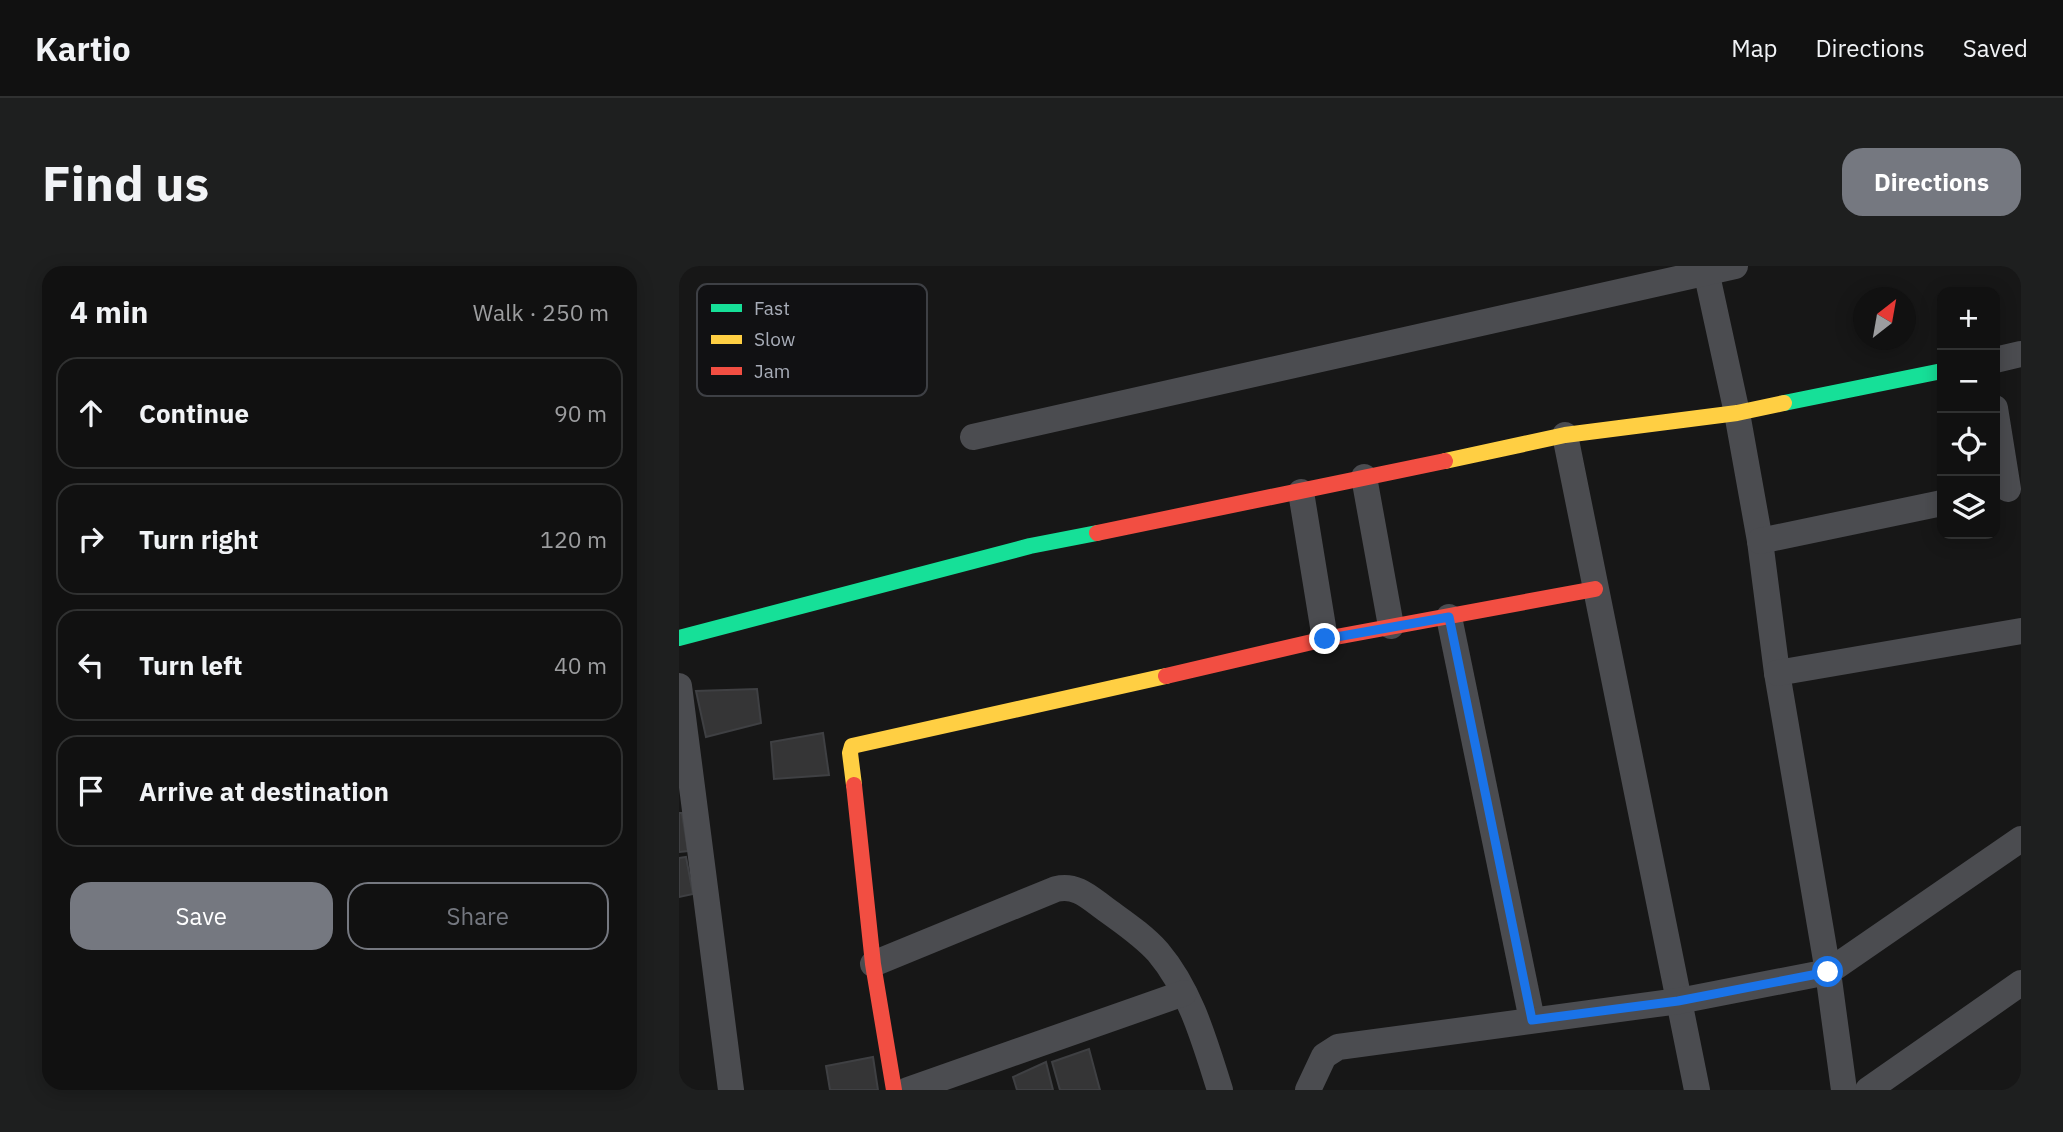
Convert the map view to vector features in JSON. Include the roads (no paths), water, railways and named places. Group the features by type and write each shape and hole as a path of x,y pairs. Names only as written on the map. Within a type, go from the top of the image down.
{"street":[{"path":"973,437 1705,269 1735,266"},
{"path":"1705,269 1737,413 1760,541 1777,673 1828,972 1844,1090"},
{"path":"2000,359 2021,354"},
{"path":"679,638 1030,546 1301,492 1565,435 1737,413 1937,372"},
{"path":"1996,413 2008,489"},
{"path":"1565,435 1697,1090"},
{"path":"1364,477 1391,626"},
{"path":"1301,492 1325,639"},
{"path":"1760,541 1937,504"},
{"path":"894,1090 873,964 850,753 852,746 1045,705 1325,639 1595,589"},
{"path":"1449,617 1532,1020"},
{"path":"1777,673 2021,631"},
{"path":"679,686 731,1090"},
{"path":"1308,1090 1324,1056 1338,1047 1678,1001 1828,972 2021,839"},
{"path":"873,964 1056,889 1070,888 1083,892 1141,935 1165,961 1184,993 1202,1034 1220,1090"},
{"path":"1868,1090 2021,983"},
{"path":"908,1090 1184,993"}]}
